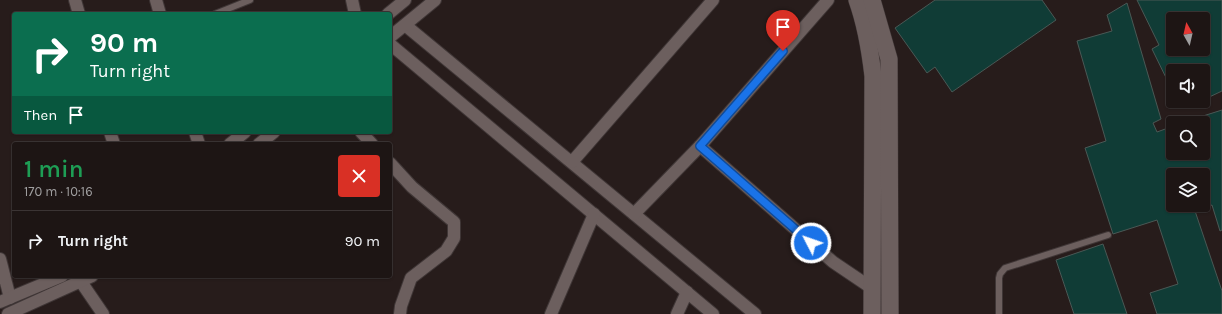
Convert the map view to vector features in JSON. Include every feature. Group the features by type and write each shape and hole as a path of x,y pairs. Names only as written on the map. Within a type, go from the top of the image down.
{"street":[{"path":"75,0 78,12"},
{"path":"156,0 159,12"},
{"path":"352,0 355,12"},
{"path":"390,12 405,0"},
{"path":"392,35 435,0"},
{"path":"572,162 713,0"},
{"path":"634,214 700,146 828,0"},
{"path":"857,0 863,17 873,76 872,314"},
{"path":"872,0 889,59 890,314"},
{"path":"405,24 754,314"},
{"path":"392,46 713,314"},
{"path":"232,142 242,134"},
{"path":"262,142 272,134"},
{"path":"362,134 370,142"},
{"path":"700,146 833,262 873,289"},
{"path":"392,165 412,187 454,222 454,238 446,251 411,278 401,306 400,314"},
{"path":"551,314 594,214"},
{"path":"0,259 5,300 57,278"},
{"path":"8,314 79,279 102,314"},
{"path":"677,314 687,292"}],"lane":[{"path":"220,12 250,0"},
{"path":"999,314 999,278 1000,274 1005,268 1108,235"}],"building":[{"path":"935,0 1042,0 1056,20 952,92 935,67 927,73 895,28"},
{"path":"1137,0 1222,0 1222,91 1210,97 1210,64 1166,64 1166,78 1152,49 1159,45"},
{"path":"1127,3 1161,119 1153,123 1157,132 1166,129 1166,160 1210,160 1210,116 1203,116 1222,110 1222,230 1220,231 1212,205 1210,206 1210,168 1166,168 1166,212 1195,212 1222,291 1222,314 1157,314 1150,293 1178,284 1157,220 1113,234 1085,148 1106,141 1077,41 1112,31 1107,15"},
{"path":"1103,244 1127,314 1074,314 1056,260"}],"route":[{"path":"783,51 700,146 811,243"}]}
